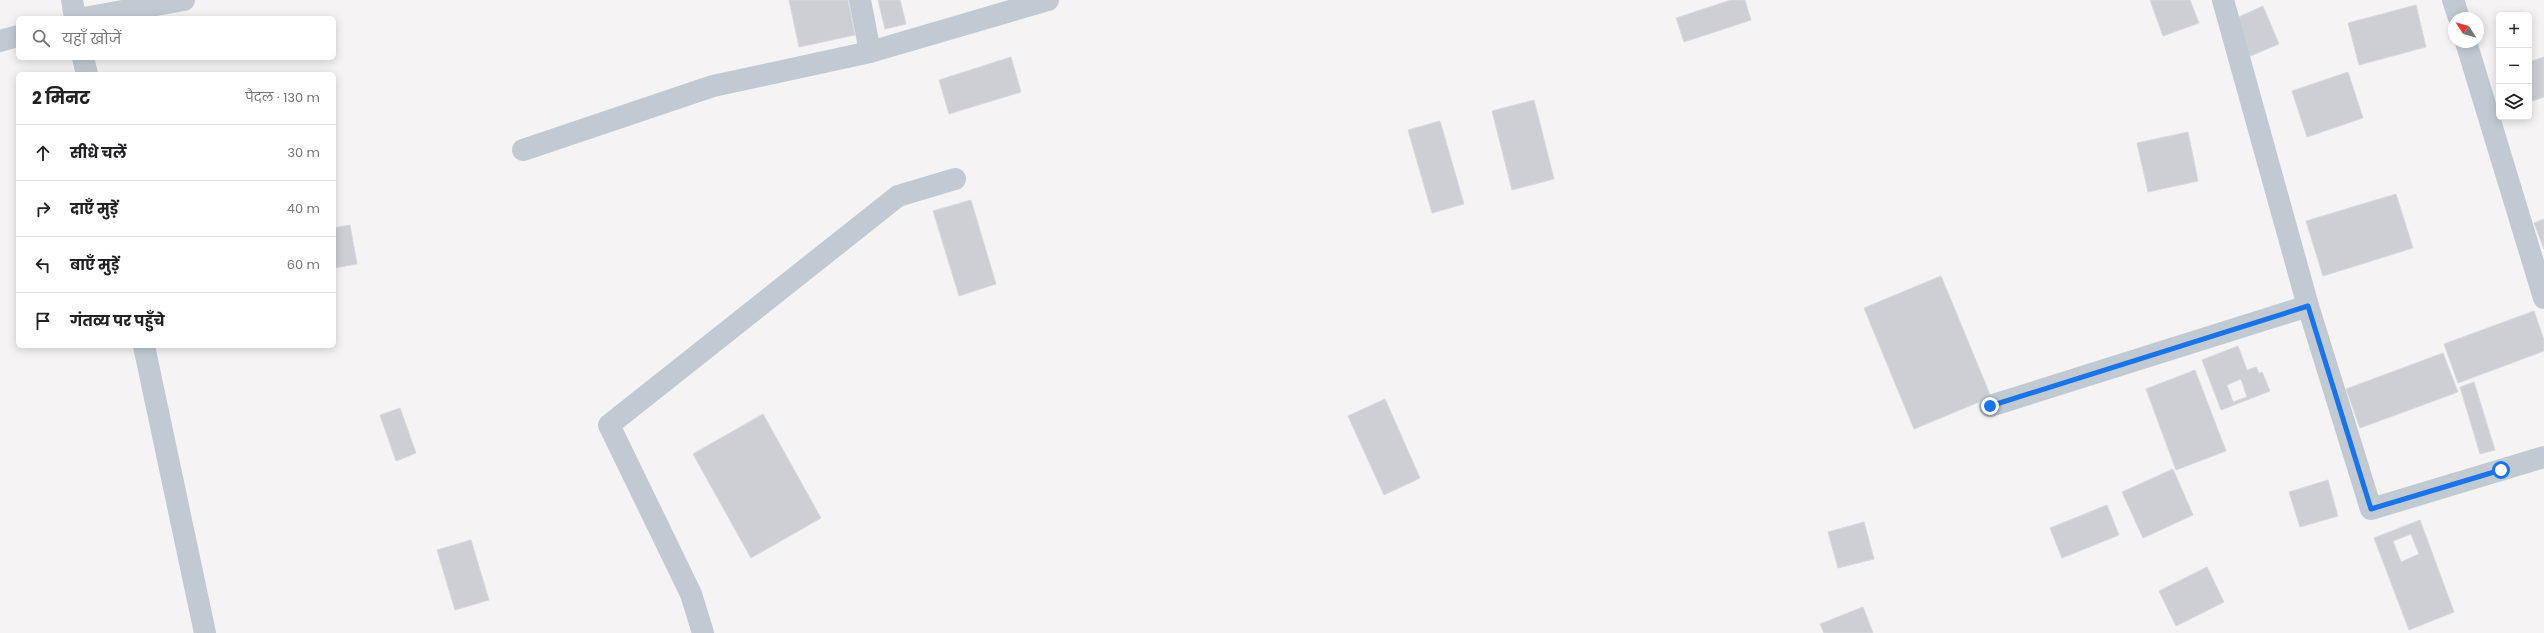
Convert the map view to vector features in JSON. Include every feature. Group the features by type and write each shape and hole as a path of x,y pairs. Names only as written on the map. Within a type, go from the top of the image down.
{"street":[{"path":"72,0 75,16"},
{"path":"95,16 184,0"},
{"path":"860,0 870,52"},
{"path":"523,150 713,86 870,52 1048,0"},
{"path":"2223,0 2308,306 2371,509 2544,457"},
{"path":"2453,0 2457,12"},
{"path":"0,41 16,37"},
{"path":"2468,48 2544,298"},
{"path":"84,60 86,72"},
{"path":"703,633 691,594 609,425 898,196 955,179"},
{"path":"1990,406 2308,306"},
{"path":"144,348 205,633"}],"building":[{"path":"789,0 848,0 855,35 799,47"},
{"path":"878,0 900,0 906,24 885,29"},
{"path":"1731,0 1745,0 1751,20 1684,42 1676,18"},
{"path":"2150,0 2190,0 2199,23 2163,36"},
{"path":"2416,5 2426,47 2359,65 2348,23"},
{"path":"2263,6 2279,44 2248,57 2232,20"},
{"path":"1011,57 1021,92 949,114 939,80"},
{"path":"2544,57 2544,97 2532,101 2532,84 2532,61"},
{"path":"2348,72 2363,118 2307,137 2292,91"},
{"path":"1534,100 1554,179 1512,190 1492,111"},
{"path":"1440,121 1464,204 1432,213 1408,130"},
{"path":"2188,132 2198,181 2148,192 2137,143"},
{"path":"2396,194 2413,248 2323,276 2306,221"},
{"path":"971,200 996,284 959,296 933,211"},
{"path":"2544,219 2544,249 2534,223"},
{"path":"350,225 357,264 336,268 336,228"},
{"path":"1941,276 1991,397 1914,429 1864,308"},
{"path":"2534,311 2544,340 2544,351 2458,383 2444,344"},
{"path":"2238,346 2247,370 2256,367 2259,373 2262,372 2270,391 2221,410 2202,360","holes":["2241,379 2247,397 2233,402 2227,385"]},
{"path":"2443,353 2458,392 2360,428 2346,389"},
{"path":"2195,370 2226,451 2176,470 2146,389"},
{"path":"2474,382 2495,450 2480,454 2460,387"},
{"path":"1385,399 1420,478 1384,495 1348,416"},
{"path":"400,408 416,453 396,461 380,415"},
{"path":"763,414 821,518 751,558 693,454"},
{"path":"2173,469 2193,515 2143,538 2122,492"},
{"path":"2328,480 2338,516 2300,527 2289,492"},
{"path":"2107,505 2119,535 2062,558 2050,528"},
{"path":"2420,520 2454,612 2409,630 2374,538","holes":["2411,534 2419,554 2401,562 2393,541"]},
{"path":"1864,522 1874,559 1838,568 1828,532"},
{"path":"471,540 489,600 455,610 437,550"},
{"path":"2207,567 2224,602 2176,626 2159,591"},
{"path":"1863,607 1873,633 1824,633 1820,624"}],"route":[{"path":"1990,406 2308,306 2371,509 2501,470"}]}
